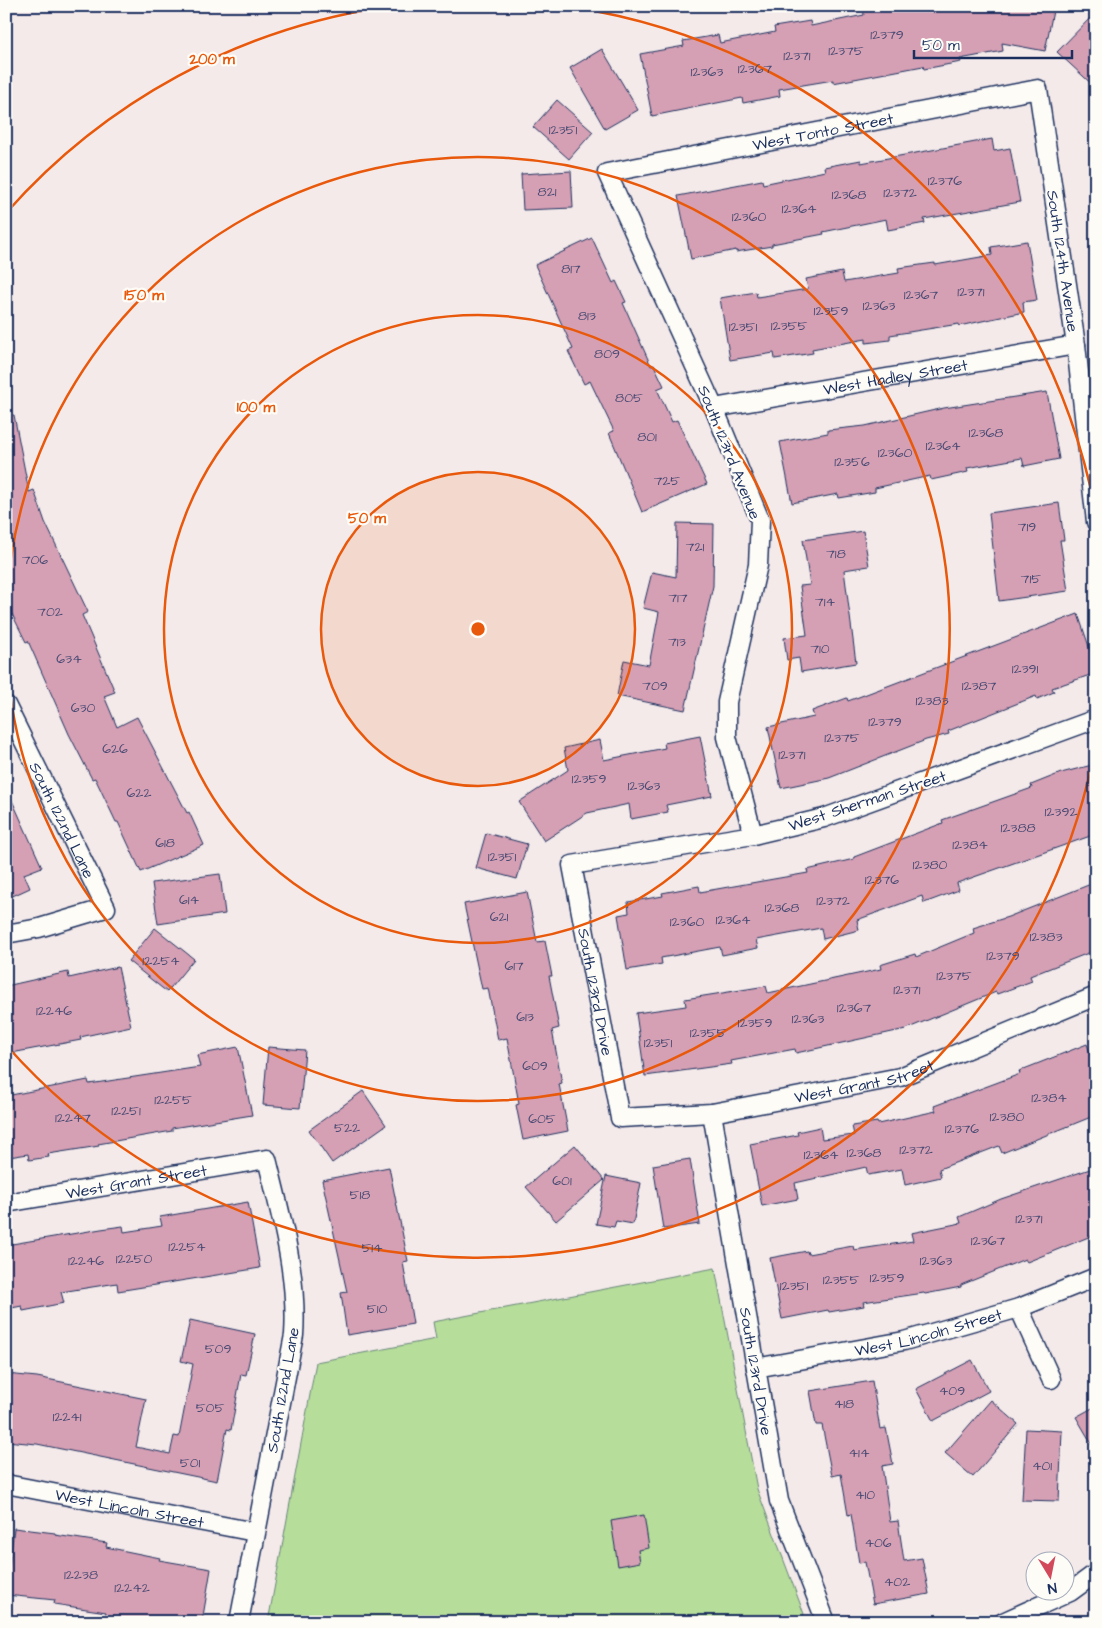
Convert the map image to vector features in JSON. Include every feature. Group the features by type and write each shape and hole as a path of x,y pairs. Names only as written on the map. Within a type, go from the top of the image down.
{"street":[{"name":"West Tonto Street","path":"608,173 1038,89"},
{"name":"South 124th Avenue","path":"1038,89 1076,345 1096,522"},
{"name":"South 123rd Avenue","path":"608,173 714,408 760,520 758,565 727,702 726,737 753,835"},
{"name":"West Hadley Street","path":"714,408 1076,345"},
{"name":"South 122nd Lane","path":"6,704 106,908 39,928 6,934"},
{"name":"West Sherman Street","path":"572,865 753,835 824,818 1096,719"},
{"name":"South 123rd Drive","path":"572,865 620,1118"},
{"name":"West Grant Street","path":"620,1118 712,1114 900,1077 1096,996"},
{"name":"South 123rd Drive","path":"712,1114 779,1501 826,1622"},
{"name":"South 122nd Lane","path":"239,1622 294,1335 296,1304 284,1227 267,1159"},
{"name":"West Grant Street","path":"6,1204 267,1159"},
{"name":"West Lincoln Street","path":"756,1368 904,1341 1019,1308 1096,1277"},
{"path":"1019,1308 1051,1379"},
{"name":"West Lincoln Street","path":"6,1484 255,1532"},
{"path":"1003,1622 1070,1592 1096,1573"}],"green space":[{"path":"715,1268 757,1489 804,1614 801,1622 268,1622 316,1362 436,1339 433,1322"}],"building":[{"path":"863,6 900,6 900,10 918,6 1054,6 1045,51 1002,43 1003,51 960,59 961,62 924,69 923,66 833,83 833,80 779,89 780,96 743,103 742,98 652,116 640,54 684,46 683,41 718,35 720,43 775,32 774,27 810,21 811,26 864,15"},
{"path":"1096,12 1096,88 1057,52"},
{"path":"602,49 638,110 605,129 570,68"},
{"path":"557,100 593,132 569,159 533,127"},
{"path":"992,139 994,151 1010,148 1020,202 924,219 925,223 888,230 886,219 772,244 772,246 736,252 736,250 691,259 678,196 762,180 763,184 825,171 824,167 861,160 861,163"},
{"path":"571,171 573,208 523,210 521,174"},
{"path":"592,238 613,283 616,281 626,302 623,303 651,366 654,365 664,386 657,389 672,422 677,420 707,484 642,512 609,433 614,431 590,381 584,384 568,351 573,349 535,265"},
{"path":"1027,241 1037,300 1023,302 1024,312 959,326 959,324 890,335 890,340 866,343 866,339 812,349 813,353 775,359 774,353 730,360 720,298 756,292 757,297 808,289 806,279 842,272 844,282 899,273 898,268 935,263 935,265 992,255 991,247"},
{"path":"1047,392 1059,459 1024,466 1022,458 967,468 968,472 931,480 930,476 875,488 875,492 839,498 838,494 792,503 780,442 828,433 828,430 865,426 944,408"},
{"path":"14,415 29,492 34,490 45,522 88,612 82,615 115,692 104,696 117,727 137,717 187,813 189,812 204,845 141,872 118,822 116,822 95,778 92,779 69,734 28,641 26,642 6,602 6,416"},
{"path":"1059,503 1064,540 1060,540 1068,591 999,601 989,513"},
{"path":"677,523 714,524 713,586 685,710 617,696 624,660 649,665 659,612 643,608 652,572 676,577"},
{"path":"863,531 869,566 844,570 856,663 801,672 799,658 787,660 784,638 807,635 800,586 810,585 803,540"},
{"path":"1078,614 1096,667 1096,673 1052,688 1054,692 1037,699 1036,696 948,731 949,734 926,740 829,778 781,788 768,727 814,717 812,711 847,698 848,701"},
{"path":"700,736 712,796 666,805 668,812 631,819 629,804 587,813 544,841 519,802 568,770 564,748 600,740 604,760 665,748 664,743"},
{"path":"1096,764 1096,834 957,883 959,890 924,903 922,896 857,920 859,930 823,939 821,928 756,940 758,948 722,955 720,947 661,958 662,964 627,970 618,915 629,913 628,902 663,896 662,893 699,886 700,892 808,873 807,870 854,859 854,857 943,823 942,820 1032,788 1031,785 1061,773"},
{"path":"6,787 42,867 24,874 30,888 6,899"},
{"path":"486,833 527,844 517,879 476,868"},
{"path":"220,874 225,914 158,924 152,883"},
{"path":"1096,882 1096,950 1030,976 1032,981 997,994 996,992 906,1029 796,1053 795,1049 731,1061 732,1064 645,1076 636,1013 686,1006 685,999 766,986 768,993 881,969 880,965 915,954 916,957 974,933 973,928 1008,917"},
{"path":"527,892 537,942 545,941 552,976 549,976 559,1028 552,1030 562,1083 559,1084 568,1131 523,1140 516,1105 519,1104 507,1038 498,1040 488,988 482,989 464,904"},
{"path":"155,928 194,959 167,992 128,961"},
{"path":"118,967 131,1026 80,1037 81,1040 6,1054 6,986 68,972 69,978"},
{"path":"1087,1044 1092,1059 1096,1058 1096,1115 1002,1153 999,1146 939,1169 941,1177 905,1185 902,1169 868,1175 866,1167 795,1183 798,1199 762,1206 750,1144 798,1135 797,1132 820,1127 822,1139 854,1135 852,1126 877,1122 878,1124 936,1111 934,1106 1020,1074 1019,1071"},
{"path":"238,1047 252,1115 172,1128 172,1131 48,1154 49,1157 29,1160 28,1154 9,1157 6,1140 6,1096 88,1080 89,1084 200,1067 197,1055"},
{"path":"268,1047 305,1050 300,1108 263,1105"},
{"path":"363,1091 386,1125 332,1163 309,1130"},
{"path":"575,1145 604,1180 556,1221 526,1187"},
{"path":"690,1159 700,1224 663,1229 653,1165"},
{"path":"389,1167 408,1261 403,1262 413,1324 347,1335 341,1293 347,1292 322,1180"},
{"path":"1096,1167 1096,1234 1027,1262 1025,1259 961,1285 961,1287 863,1302 864,1306 829,1312 828,1310 782,1319 770,1258 807,1251 808,1254 853,1246 854,1250 913,1241 911,1233 961,1223 959,1217 1001,1199"},
{"path":"606,1176 641,1183 633,1224 616,1221 614,1227 596,1224"},
{"path":"248,1202 260,1268 118,1291 117,1283 61,1292 64,1303 23,1311 22,1306 6,1309 6,1245 123,1226 124,1232 162,1226 160,1217"},
{"path":"190,1320 255,1334 246,1375 241,1374 231,1430 227,1429 217,1481 37,1444 6,1441 6,1374 37,1377 146,1399 136,1447 170,1454 174,1436 179,1437 193,1364 181,1361"},
{"path":"972,1360 989,1391 933,1421 916,1389"},
{"path":"872,1381 880,1429 886,1428 893,1464 882,1466 890,1522 898,1521 904,1561 922,1558 929,1594 873,1604 865,1562 859,1563 851,1514 848,1515 841,1474 832,1476 822,1425 816,1425 810,1391"},
{"path":"991,1400 1018,1424 973,1477 945,1453"},
{"path":"1096,1406 1096,1451 1076,1417"},
{"path":"1026,1429 1062,1431 1059,1501 1022,1500"},
{"path":"644,1515 649,1548 638,1550 640,1562 618,1566 611,1521"},
{"path":"14,1528 55,1533 55,1535 107,1543 106,1547 160,1558 159,1560 211,1569 202,1622 133,1622 105,1616 106,1612 54,1604 55,1600 6,1595"}]}
